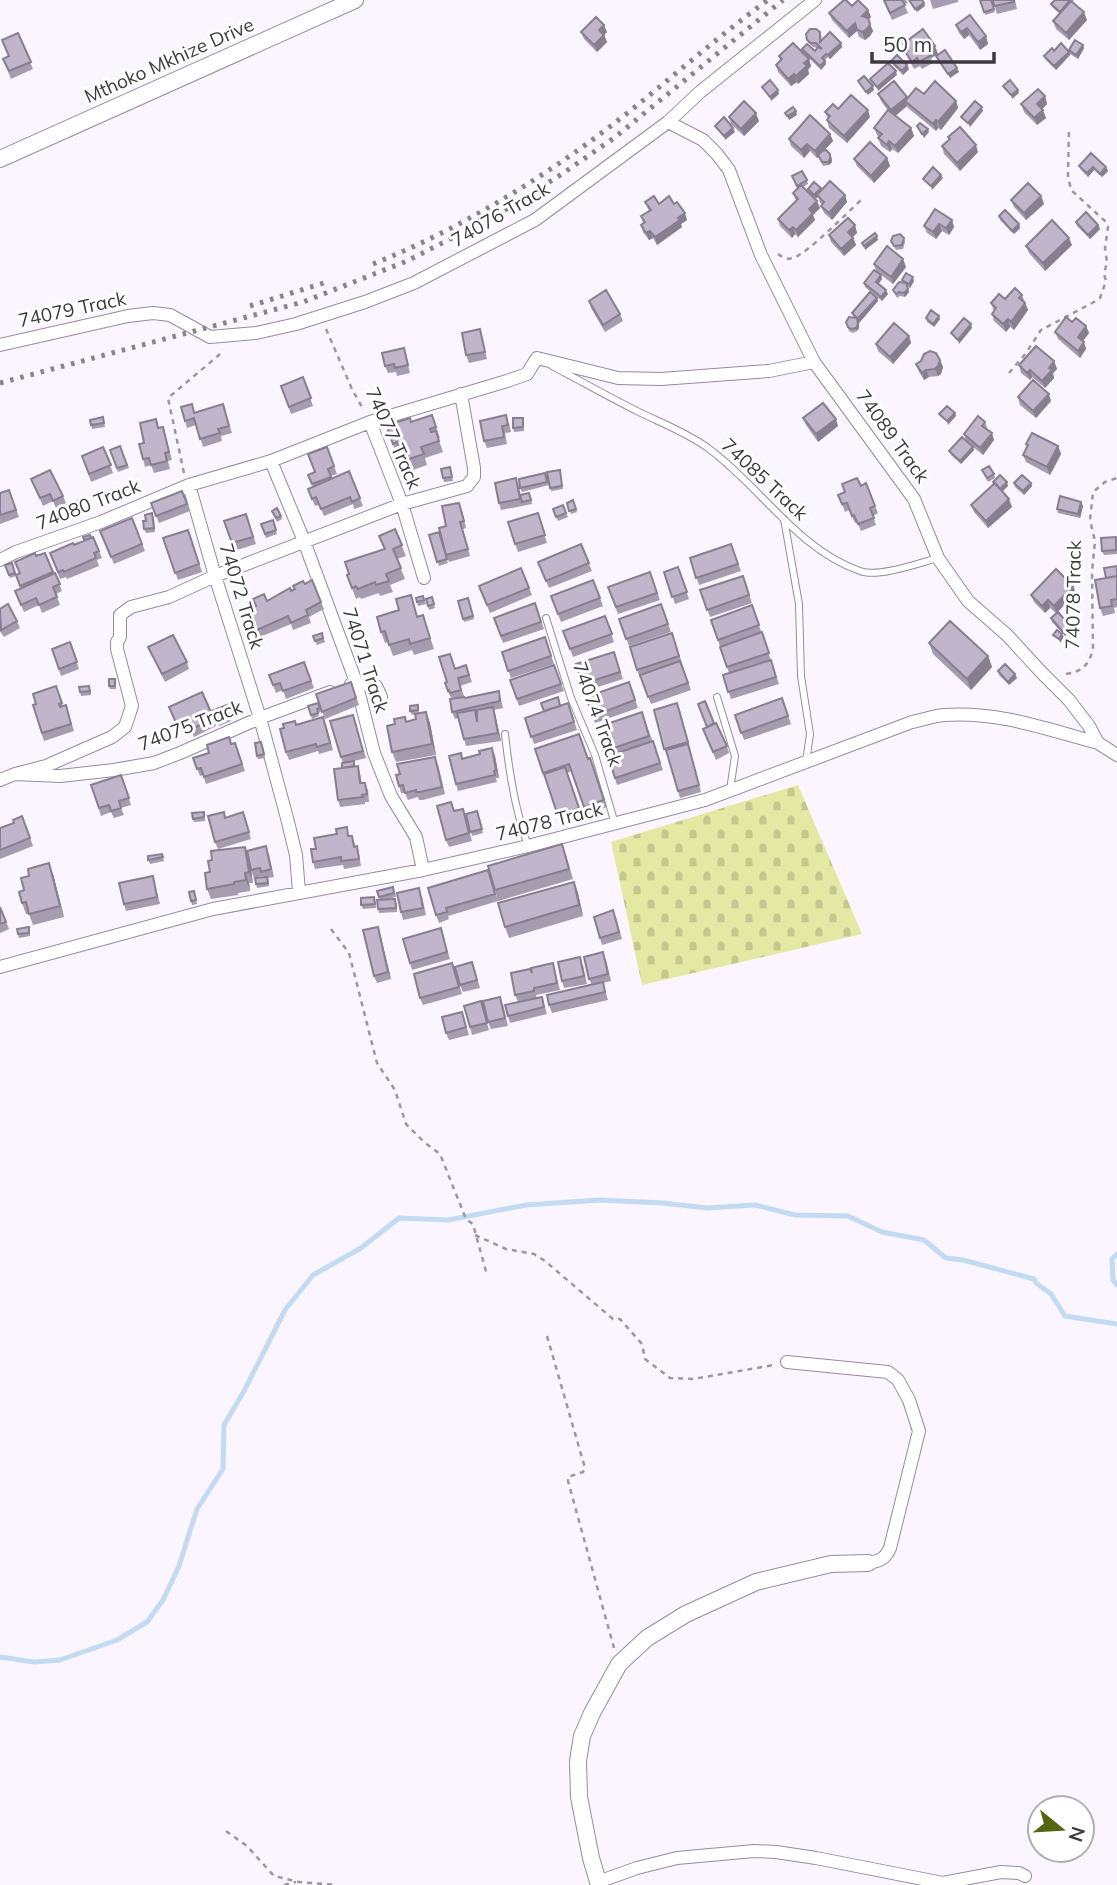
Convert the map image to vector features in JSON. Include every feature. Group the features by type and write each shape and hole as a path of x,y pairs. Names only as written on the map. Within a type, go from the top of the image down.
{"street":[{"name":"Mthoko Mkhize Drive","path":"0,159 355,0"},
{"name":"74076 Track","path":"153,313 170,315 210,337 256,334 321,316 414,283 535,220 668,122 700,92 815,0"},
{"name":"74089 Track","path":"668,122 703,140 729,170 761,255 814,362 914,499 938,558 968,601 1007,635 1069,700 1098,743 1117,755"},
{"name":"74079 Track","path":"0,345 128,316 153,313"},
{"path":"15,774 46,766 112,737 125,727 132,706 117,642 120,637 120,615 131,607 169,597 215,576 402,504 467,486 474,477 474,468 461,394 527,373 537,358 618,378 661,379 768,371 814,362"},
{"name":"74080 Track","path":"0,561 16,552 101,522 189,485 271,461 370,422 461,394"},
{"name":"74077 Track","path":"370,422 402,504 424,578"},
{"name":"74071 Track","path":"271,461 356,682 374,753 391,796 416,837 423,870"},
{"name":"74072 Track","path":"189,485 260,719 296,855 299,892"},
{"path":"356,682 376,687 381,697"},
{"name":"74075 Track","path":"0,780 15,774 60,776 155,763 356,682"},
{"name":"74078 Track","path":"0,967 213,909 423,870 705,800 912,723 941,715 1003,717 1098,743"},
{"path":"787,1362 888,1371 898,1380 909,1400 919,1431 890,1548 881,1560 831,1564 756,1582 686,1614 647,1638 619,1664 582,1736 578,1761 579,1797 599,1884 637,1868 677,1858 754,1851 816,1858 943,1882 1000,1872 1026,1876"}],"lane":[{"name":"74085 Track","path":"537,358 707,447 821,552 863,573 894,570 938,558"},
{"path":"784,518 799,604 801,676 810,734 806,764"},
{"name":"74074 Track","path":"546,618 571,698 595,755 615,824"},
{"path":"717,697 736,756 728,792"},
{"path":"505,734 519,821 528,846"}],"path":[{"path":"1009,373 1026,354 1041,330 1100,298 1106,281 1104,274 1108,227 1106,222 1070,190 1069,128"},
{"path":"761,255 767,249 792,259 807,249 862,199"},
{"name":"74077 Track","path":"321,316 352,389 370,422"},
{"path":"189,485 182,467 168,398 219,355 227,336"},
{"name":"74078 Track","path":"1042,674 1050,677 1075,673 1091,659 1091,572 1095,541 1090,520 1093,492 1105,481 1117,478"},
{"path":"331,929 349,953 377,1063 395,1090 406,1124 440,1154 466,1219 473,1223 487,1275"},
{"path":"475,1235 506,1249 534,1254 545,1261 613,1319 620,1320 642,1344 645,1359 670,1378 693,1379 787,1362"},
{"path":"547,1336 585,1468 583,1472 568,1477 568,1481 619,1664"},
{"path":"226,1831 247,1846 274,1877 337,1885"},
{"path":"284,1885 299,1882"}],"green space":[{"path":"798,785 862,934 642,985 611,842"}],"building":[{"path":"844,0 852,6 858,0 868,10 862,16 868,18 870,24 867,29 862,32 857,29 855,23 847,31 829,13"},
{"path":"884,0 902,0 905,5 890,13"},
{"path":"909,0 922,0 924,3 915,9"},
{"path":"980,0 991,0 994,9 984,12"},
{"path":"993,0 1014,0 1014,2 994,6"},
{"path":"1055,0 1070,0 1060,12 1051,4"},
{"path":"1071,1 1084,12 1066,33 1053,21"},
{"path":"970,15 986,36 978,42 967,28 961,32 956,25"},
{"path":"596,17 604,25 599,30 604,35 594,45 581,32"},
{"path":"810,29 820,32 820,42 830,32 841,43 822,58 825,61 820,66 802,49 807,44 815,51 818,47 822,49 807,40 806,34"},
{"path":"923,29 935,46 927,51 930,56 919,62 917,58 912,62 903,44"},
{"path":"18,33 31,62 9,71 3,59 9,56 2,40"},
{"path":"1075,40 1083,45 1076,55 1069,50"},
{"path":"793,43 809,59 804,63 807,66 788,79 776,65 782,59 779,56"},
{"path":"1061,43 1069,52 1054,66 1044,56 1052,48 1054,51"},
{"path":"945,50 957,68 948,74 936,56"},
{"path":"897,55 907,65 902,71 891,61"},
{"path":"888,63 896,71 877,87 870,79"},
{"path":"864,76 873,86 866,92 858,81"},
{"path":"770,80 778,90 770,97 762,87"},
{"path":"1010,80 1018,90 1011,95 1003,86"},
{"path":"894,81 907,97 891,110 878,94"},
{"path":"935,81 956,101 938,122 936,120 933,124 905,101 916,88 924,94"},
{"path":"1038,89 1045,96 1037,104 1043,110 1034,118 1021,104"},
{"path":"851,95 868,110 844,136 827,120 830,116 825,112 833,104 838,109"},
{"path":"744,101 756,113 741,129 729,117"},
{"path":"975,101 982,107 968,123 961,117"},
{"path":"793,107 796,111 787,116 785,113"},
{"path":"888,110 911,128 895,146 889,141 887,145 878,138 882,134 874,128"},
{"path":"810,115 830,134 815,151 807,144 801,150 789,139"},
{"path":"724,117 733,128 724,136 715,126"},
{"path":"920,123 928,129 922,134 917,126"},
{"path":"960,127 976,145 957,163 942,146"},
{"path":"870,142 887,158 871,176 854,159"},
{"path":"826,150 830,159 828,162 822,162 818,155"},
{"path":"1091,153 1106,167 1100,174 1093,167 1087,173 1079,166"},
{"path":"933,167 941,175 931,186 923,179"},
{"path":"802,171 807,180 797,186 792,176"},
{"path":"830,181 845,195 829,213 821,206 824,202 817,195"},
{"path":"814,182 821,188 814,195 808,189"},
{"path":"1028,183 1041,196 1024,213 1011,200"},
{"path":"801,185 817,201 809,209 813,213 796,230 793,227 789,230 778,219 798,199 793,193"},
{"path":"654,196 659,204 669,196 685,213 678,218 680,220 655,237 650,231 646,233 641,225 645,222 641,216 651,210 645,202"},
{"path":"935,209 952,220 946,228 939,224 933,232 924,226"},
{"path":"1005,210 1019,224 1012,231 999,216"},
{"path":"1086,212 1098,225 1088,235 1076,222"},
{"path":"848,218 855,225 848,232 853,238 841,249 829,235"},
{"path":"1052,220 1069,238 1043,263 1026,246"},
{"path":"875,233 877,236 864,246 862,243"},
{"path":"900,234 904,238 902,245 894,246 891,241 893,236"},
{"path":"887,246 903,259 891,277 874,264"},
{"path":"874,270 881,275 876,282 886,290 881,297 864,283"},
{"path":"906,273 913,277 909,284 902,280"},
{"path":"899,282 906,283 908,289 904,293 896,294 893,290"},
{"path":"1015,288 1022,295 1019,298 1025,303 1011,322 1008,319 1003,324 992,314 996,308 991,303 999,294 1005,299"},
{"path":"606,290 620,314 603,325 589,301"},
{"path":"870,292 877,298 857,319 856,328 851,329 846,322 849,317 857,318 852,313"},
{"path":"931,310 939,316 933,324 926,318"},
{"path":"1066,317 1072,322 1076,318 1086,326 1078,337 1084,342 1078,351 1055,332"},
{"path":"964,318 971,324 958,340 951,333"},
{"path":"894,323 909,336 890,357 876,344"},
{"path":"480,329 485,352 466,355 462,333"},
{"path":"1036,346 1054,361 1049,368 1052,370 1042,381 1030,370 1027,373 1019,365"},
{"path":"404,348 408,365 395,368 394,364 385,366 382,353"},
{"path":"930,351 936,353 940,360 938,366 922,373 916,364"},
{"path":"303,377 311,398 289,407 281,386"},
{"path":"1033,380 1049,394 1033,411 1018,397"},
{"path":"823,403 836,419 816,434 803,418"},
{"path":"192,404 194,413 223,404 229,426 218,429 220,433 200,439 194,418 185,421 181,407"},
{"path":"947,406 955,413 947,421 939,414"},
{"path":"432,415 436,427 430,429 431,432 436,431 439,441 421,447 424,454 403,461 397,442 393,444 388,430 392,428 391,424 410,418 411,422"},
{"path":"506,415 508,425 502,426 504,437 484,441 480,421"},
{"path":"978,416 985,422 982,426 992,433 980,448 964,434"},
{"path":"103,417 104,423 91,425 90,420"},
{"path":"513,418 523,418 523,427 513,428"},
{"path":"156,419 158,428 163,427 169,452 165,453 167,461 151,465 149,458 143,459 139,444 144,443 140,423"},
{"path":"1032,433 1058,446 1047,467 1023,455"},
{"path":"962,437 973,447 960,461 949,451"},
{"path":"120,446 127,465 117,468 110,450"},
{"path":"103,447 111,465 89,474 82,456"},
{"path":"327,447 334,466 328,469 331,477 312,484 308,475 315,472 308,454"},
{"path":"989,466 994,474 987,478 982,470"},
{"path":"450,467 452,477 443,478 441,469"},
{"path":"50,470 63,496 53,501 50,494 40,498 31,479"},
{"path":"560,470 562,486 550,488 547,472"},
{"path":"349,471 360,498 352,502 350,497 321,509 316,497 312,499 308,489"},
{"path":"545,473 547,482 520,488 519,479"},
{"path":"1000,475 1007,482 1000,489 993,482"},
{"path":"1022,475 1031,483 1023,491 1014,483"},
{"path":"516,478 520,499 499,503 495,483"},
{"path":"857,478 861,486 866,483 875,506 870,508 874,518 858,524 847,503 842,504 838,495 845,492 842,484"},
{"path":"995,483 1009,499 986,521 971,505"},
{"path":"9,490 16,510 0,515 0,493"},
{"path":"182,491 187,504 156,516 151,503"},
{"path":"529,493 531,500 522,502 520,495"},
{"path":"1060,496 1081,502 1078,514 1057,509"},
{"path":"81,499 84,508 71,513 67,505"},
{"path":"573,500 576,509 569,511 567,503"},
{"path":"459,503 464,521 460,522 468,549 446,555 439,528 446,526 442,506"},
{"path":"563,505 566,513 556,517 553,509"},
{"path":"277,508 281,516 276,518 272,511"},
{"path":"152,513 154,528 144,529 145,515"},
{"path":"538,513 545,535 515,544 508,522"},
{"path":"246,514 253,537 232,543 224,521"},
{"path":"132,518 142,544 111,557 100,531"},
{"path":"273,520 276,530 265,534 261,524"},
{"path":"395,529 402,545 393,549 401,568 386,574 389,581 352,588 345,562 385,549 379,536"},
{"path":"188,530 199,564 175,573 163,538"},
{"path":"439,532 447,559 437,562 429,535"},
{"path":"93,537 99,551 94,553 96,558 58,572 50,553"},
{"path":"1116,537 1116,550 1102,551 1101,538"},
{"path":"581,544 589,563 546,581 538,562"},
{"path":"731,544 738,564 696,578 690,558"},
{"path":"35,553 36,556 45,553 53,572 20,586 16,575 20,573 15,562"},
{"path":"12,563 15,573 9,575 5,565"},
{"path":"1117,566 1117,576 1106,578 1104,568"},
{"path":"678,567 687,592 672,597 664,572"},
{"path":"521,568 529,588 487,605 479,586"},
{"path":"1056,569 1073,586 1054,606 1048,600 1042,606 1031,595"},
{"path":"650,572 657,593 616,607 608,587"},
{"path":"55,573 60,584 53,587 57,597 39,605 36,598 21,605 15,591"},
{"path":"743,576 749,595 707,610 700,590"},
{"path":"1117,576 1117,599 1111,600 1112,606 1100,608 1095,580"},
{"path":"312,580 321,602 306,610 308,615 291,623 288,616 257,630 248,609 256,606 253,599 264,594 267,601 290,588 291,591 295,589 293,586 303,581 305,584"},
{"path":"593,580 600,598 558,614 551,596"},
{"path":"411,595 417,617 423,615 430,638 410,644 409,639 389,645 385,631 381,632 377,617 399,610 396,599"},
{"path":"432,597 434,604 428,606 426,599"},
{"path":"468,598 473,616 463,619 458,601"},
{"path":"535,603 541,622 501,636 494,618"},
{"path":"8,604 17,621 1,630 0,609"},
{"path":"661,604 668,624 626,639 619,619"},
{"path":"752,605 759,625 718,640 711,620"},
{"path":"1058,612 1070,626 1063,632 1051,618"},
{"path":"605,616 612,634 570,649 563,631"},
{"path":"950,621 988,656 967,679 929,643"},
{"path":"1057,630 1062,634 1059,639 1053,635"},
{"path":"762,632 769,653 727,667 720,647"},
{"path":"322,633 323,638 315,641 313,636"},
{"path":"672,633 679,656 637,670 630,647"},
{"path":"173,635 187,662 162,674 148,647"},
{"path":"545,637 551,656 508,671 502,652"},
{"path":"70,642 77,662 59,669 52,649"},
{"path":"614,652 620,672 582,684 576,664"},
{"path":"450,654 455,669 466,665 469,675 458,678 461,690 450,693 439,657"},
{"path":"771,660 776,677 728,692 723,675"},
{"path":"680,661 688,683 648,697 640,675"},
{"path":"304,662 311,681 283,691 280,683 273,685 269,675"},
{"path":"1005,664 1015,674 1008,682 998,671"},
{"path":"554,665 561,684 517,699 510,680"},
{"path":"109,679 115,679 115,686 109,686"},
{"path":"351,682 356,698 322,712 316,694"},
{"path":"629,682 635,700 593,716 586,697"},
{"path":"56,686 62,703 59,704 60,707 66,705 71,724 42,733 33,705 36,704 33,694"},
{"path":"89,686 90,691 80,692 79,687"},
{"path":"499,691 500,701 452,712 450,699"},
{"path":"202,692 214,719 191,729 187,721 177,725 169,707"},
{"path":"558,697 560,706 544,711 541,703"},
{"path":"782,698 788,716 741,733 735,715"},
{"path":"705,701 714,723 707,727 698,704"},
{"path":"318,703 318,713 311,715 308,706"},
{"path":"568,703 574,722 531,737 525,718"},
{"path":"677,703 688,742 664,749 654,710"},
{"path":"227,705 229,717 218,722 212,711"},
{"path":"418,705 418,710 410,711 410,706"},
{"path":"493,707 498,733 464,739 457,713 475,710 477,722 477,710"},
{"path":"426,712 432,744 392,752 387,726 395,724 394,719 405,717 406,722 416,719 415,714"},
{"path":"642,712 649,736 605,751 598,727"},
{"path":"353,715 363,751 341,757 330,721"},
{"path":"323,717 330,743 286,752 280,729 284,728 283,724 295,721 296,725"},
{"path":"716,723 727,746 713,752 703,729"},
{"path":"579,734 604,800 584,807 569,764 543,773 535,749"},
{"path":"229,737 231,744 235,743 242,764 204,777 193,758 209,753 207,745"},
{"path":"653,741 660,763 615,778 608,756"},
{"path":"261,742 264,754 257,756 255,743"},
{"path":"688,744 699,785 678,791 666,750"},
{"path":"492,748 495,775 456,784 449,756 461,753 462,759"},
{"path":"435,757 442,787 405,793 403,785 399,786 397,764"},
{"path":"354,761 354,766 342,768 342,763"},
{"path":"358,766 360,783 365,783 367,794 362,795 363,797 338,800 334,769"},
{"path":"565,767 579,808 558,816 544,774"},
{"path":"121,775 129,798 119,801 121,808 111,811 109,805 99,808 91,785"},
{"path":"451,802 454,811 463,809 469,833 446,840 437,806"},
{"path":"477,811 482,829 470,832 466,814"},
{"path":"204,812 204,817 193,819 192,813"},
{"path":"224,812 225,818 243,812 249,832 215,842 208,816"},
{"path":"22,816 30,838 0,850 0,828 14,823 13,820"},
{"path":"347,827 348,836 352,836 354,847 357,846 359,859 341,861 341,857 313,862 311,849 316,849 314,838 337,834 336,829"},
{"path":"562,844 569,869 495,890 488,866"},
{"path":"266,846 271,869 261,872 260,868 251,870 247,851"},
{"path":"245,847 249,872 245,873 246,880 207,889 205,873 210,872 208,861 212,860 211,851"},
{"path":"162,854 163,857 148,860 148,856"},
{"path":"49,863 60,906 29,914 26,902 22,903 19,892 24,890 21,878 29,876 28,869"},
{"path":"488,870 495,894 446,908 447,912 436,915 428,888"},
{"path":"153,876 157,897 124,904 119,883"},
{"path":"267,877 268,883 256,884 255,878"},
{"path":"574,882 579,905 505,927 498,903"},
{"path":"393,887 394,893 379,897 377,891"},
{"path":"419,888 423,908 401,912 397,893"},
{"path":"194,891 196,900 191,901 189,892"},
{"path":"374,897 375,904 361,905 361,898"},
{"path":"395,899 396,908 378,909 377,900"},
{"path":"0,907 6,922 0,924"},
{"path":"613,910 619,932 600,938 594,917"},
{"path":"29,927 29,933 18,934 17,929"},
{"path":"378,927 388,972 374,976 363,930"},
{"path":"441,928 447,952 410,963 403,939"},
{"path":"603,952 608,974 589,979 584,957"},
{"path":"580,957 584,976 562,981 558,962"},
{"path":"472,962 477,980 460,985 455,967"},
{"path":"452,963 459,987 420,998 414,974"},
{"path":"553,963 557,983 515,995 511,973 530,969 532,973 531,968"},
{"path":"603,982 605,992 549,1005 547,995"},
{"path":"500,997 505,1018 488,1022 483,1001"},
{"path":"542,997 544,1007 508,1016 505,1005"},
{"path":"481,1001 487,1023 470,1027 464,1006"},
{"path":"462,1012 466,1027 446,1033 442,1017"}],"waterway":[{"path":"0,1657 34,1662 60,1660 117,1640 147,1622 163,1600 179,1566 197,1509 223,1469 224,1425 285,1310 313,1275 361,1248 399,1218 448,1220 526,1205 600,1200 707,1208 755,1205 795,1215 848,1216 882,1232 924,1240 946,1258 1034,1279 1051,1294 1065,1316 1117,1324"},
{"path":"1117,1254 1112,1259 1113,1280 1117,1285"}],"railway":[{"path":"373,264 474,216 539,177 630,111 768,0"},
{"path":"0,383 303,302 407,261 497,215 614,138 783,0"},
{"path":"250,306 327,282"}]}
